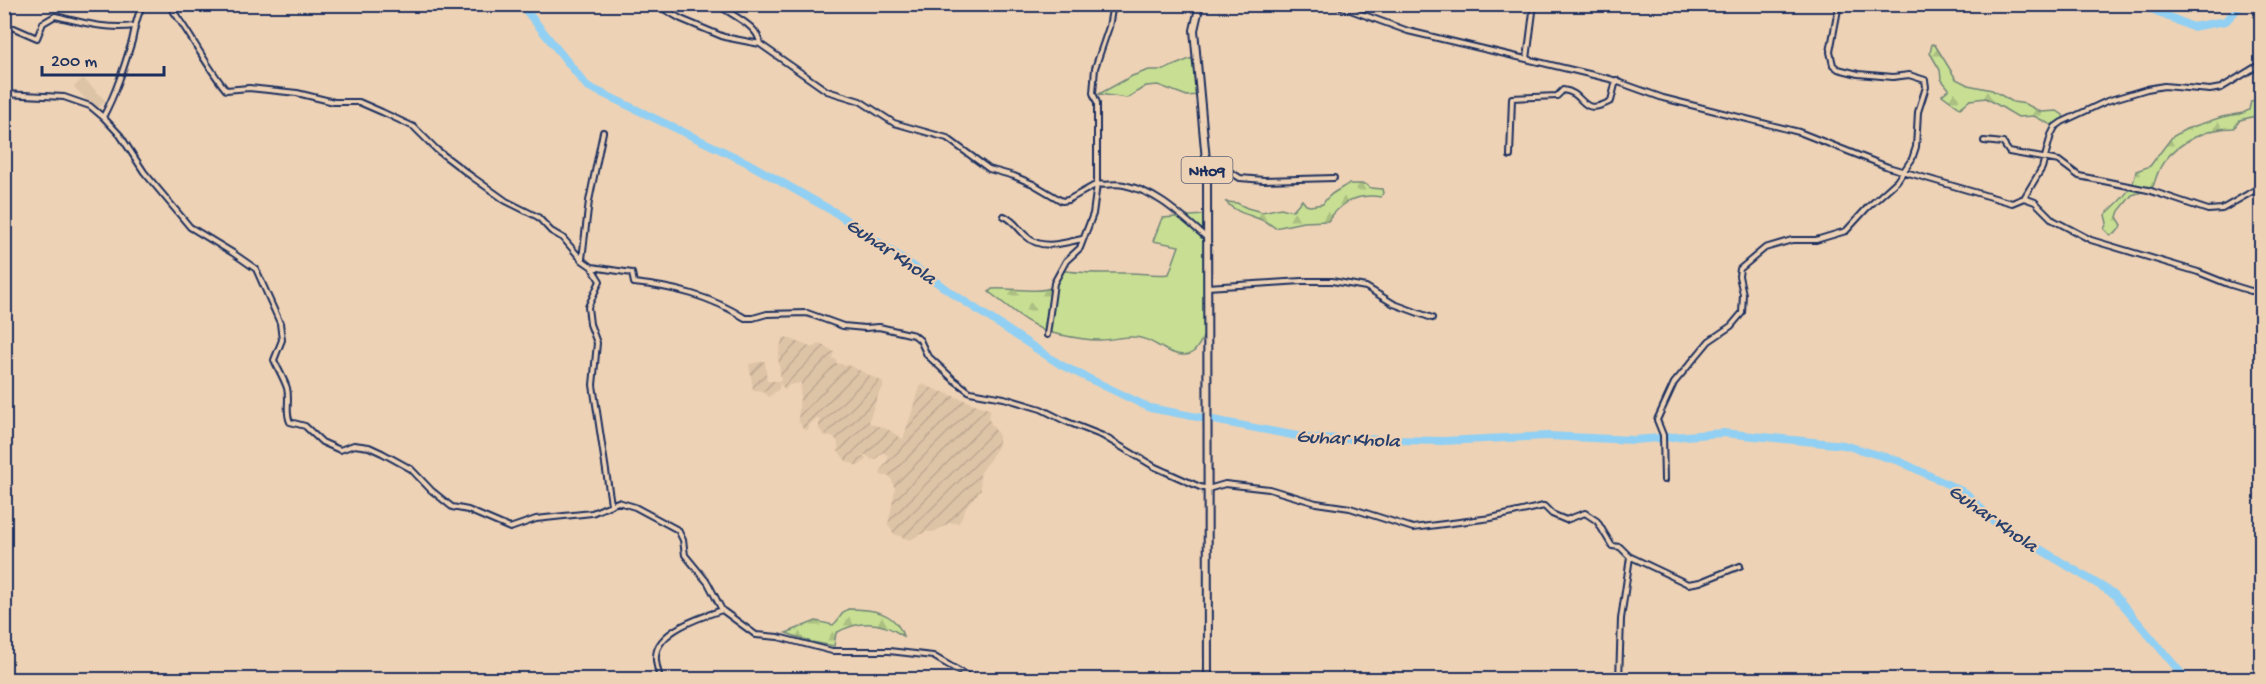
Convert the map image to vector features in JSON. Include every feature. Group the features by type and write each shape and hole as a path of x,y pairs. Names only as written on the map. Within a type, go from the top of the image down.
{"main road":[{"name":"NH09","path":"1200,4 1194,30 1207,171 1208,680"}],"street":[{"path":"103,117 114,97 134,26 143,4"},
{"path":"168,4 204,55 210,70 226,90 249,87 297,93 334,102 359,102 414,127 437,150 471,176 506,201 538,217 592,267 600,281 588,307 590,324 597,343 593,385 611,504"},
{"path":"655,4 681,19 724,37 760,44 827,91 860,101 894,123 947,138 989,170 1014,176 1062,201 1097,184 1106,186 1118,184 1138,188 1174,210 1207,238"},
{"path":"718,4 756,32 760,44"},
{"path":"1047,335 1054,283 1066,261 1080,248 1093,214 1097,184 1097,103 1093,93 1095,68 1109,27 1113,4"},
{"path":"1334,4 1408,31 1616,80 1663,98 1798,132 1888,167 1998,201 2012,203 2025,198 2042,168 2055,127 2107,101 2164,86 2210,90 2221,88 2262,63"},
{"path":"1527,59 1534,4"},
{"path":"1664,480 1663,435 1658,420 1674,383 1708,341 1731,326 1742,313 1743,294 1739,276 1740,269 1766,248 1792,240 1815,240 1846,231 1897,181 1916,147 1918,112 1926,87 1925,80 1909,75 1871,76 1838,69 1833,65 1830,52 1839,4"},
{"path":"4,27 14,28 38,38 43,23 55,16 85,24 134,26"},
{"path":"1510,156 1512,98 1557,96 1563,90 1571,91 1587,106 1599,108 1611,101 1616,80"},
{"path":"4,94 64,97 90,106 120,135 144,172 190,227 256,269 280,323 282,340 274,360 287,389 289,403 287,416 290,423 305,426 322,442 340,450 354,445 369,447 382,453 411,469 431,490 452,507 468,510 510,528 536,519 592,513 618,502 635,507 678,530 683,540 685,555 708,583 722,610 756,635 778,637 832,651 889,651 933,656 974,680"},
{"path":"582,260 589,201 603,132"},
{"path":"1984,141 2003,143 2009,152 2059,161 2079,176 2148,190 2208,210 2222,208 2262,186"},
{"path":"1207,171 1232,173 1240,178 1264,180 1334,178"},
{"path":"2025,198 2035,202 2054,219 2091,240 2198,272 2251,291 2262,290"},
{"path":"1004,216 1012,219 1029,239 1045,246 1083,238"},
{"path":"592,267 632,273 634,283 658,285 698,294 745,318 767,314 807,313 843,326 879,327 914,335 920,340 927,355 970,392 1041,408 1065,421 1102,436 1155,468 1208,489 1225,484 1269,489 1316,503 1350,508 1413,528 1491,518 1544,506 1552,514 1566,520 1588,515 1597,521 1612,546 1620,547 1630,557 1688,584 1700,582 1740,566"},
{"path":"1207,287 1302,280 1332,281 1366,287 1394,304 1432,318"},
{"path":"1619,680 1621,619 1630,557"},
{"path":"660,680 656,657 659,644 670,632 682,625 722,610"}],"shaded area":[{"path":"83,78 106,101 96,110 74,87"},
{"path":"786,337 810,347 815,347 820,343 834,352 832,358 837,360 836,363 851,366 883,382 883,388 869,420 870,423 889,430 903,439 921,384 991,410 988,418 999,436 999,445 980,474 981,490 968,503 959,523 949,523 934,532 925,532 910,540 894,534 888,525 895,489 890,476 882,476 880,472 889,457 883,452 872,460 866,455 861,456 866,458 858,466 846,461 838,451 835,438 824,435 819,429 819,419 809,425 808,430 803,429 798,420 801,383 789,385 785,390 780,383 779,389 769,397 761,391 753,390 749,364 765,361 767,381 781,381 778,358 782,339"}],"green space":[{"path":"1932,44 1935,45 1956,79 1968,85 1992,90 2013,102 2026,104 2041,112 2057,111 2063,115 2064,120 2051,125 2034,116 2018,117 1986,98 1970,100 1960,108 1942,95 1949,89 1941,79 1940,70 1930,53"},
{"path":"1192,58 1197,95 1187,96 1158,85 1146,86 1127,98 1099,94 1132,76 1149,70 1163,70"},
{"path":"2261,95 2259,115 2240,120 2234,128 2204,133 2177,148 2161,166 2152,189 2132,195 2119,211 2117,217 2122,225 2116,233 2110,235 2104,229 2107,223 2105,215 2129,190 2136,171 2150,166 2172,137 2186,129 2222,117 2243,113 2249,110 2251,101 2258,100"},
{"path":"1348,184 1365,184 1371,188 1382,189 1383,193 1381,197 1365,196 1351,200 1328,221 1303,222 1275,228 1237,211 1226,202 1237,203 1262,212 1281,208 1292,211 1302,200 1310,206 1323,204 1331,195"},
{"path":"1204,215 1204,336 1191,353 1178,355 1140,338 1094,340 1046,332 1052,287 1058,270 1085,273 1169,274 1179,246 1153,241 1162,218"},
{"path":"1052,287 1046,332 1025,320 989,292 992,289 1040,290"},
{"path":"848,609 873,611 888,616 903,636 887,627 862,624 836,633 834,646 811,642 786,633 816,621 833,625"}],"waterway":[{"name":"Guhar Khola","path":"517,4 524,8 587,86 746,162 836,213 1061,365 1150,408 1308,438 1442,441 1548,436 1634,440 1723,433 1844,445 1899,461 1966,493 1992,520 2114,594 2187,680"},
{"path":"2128,4 2154,10 2192,27 2226,21 2242,4"}]}
